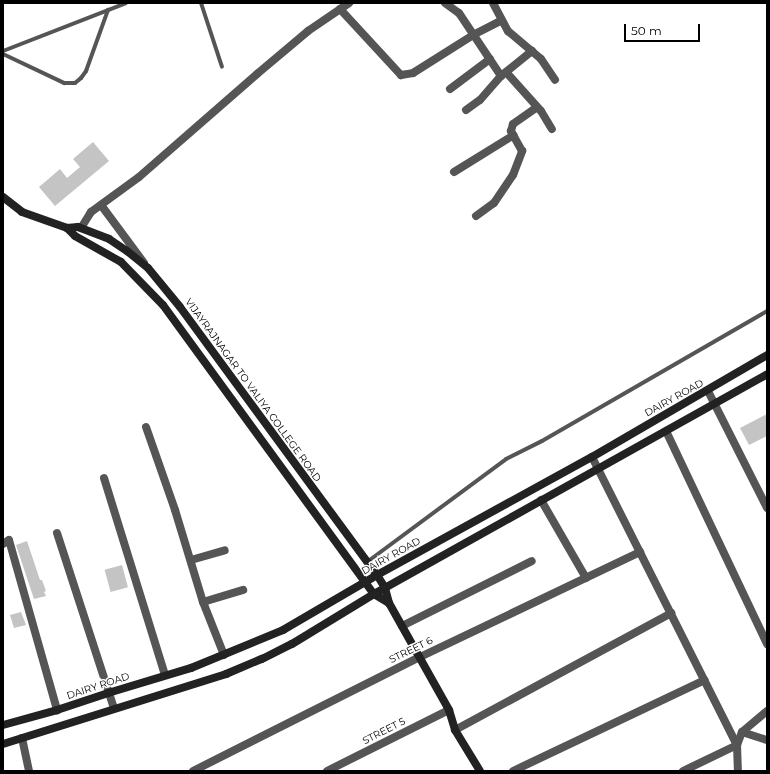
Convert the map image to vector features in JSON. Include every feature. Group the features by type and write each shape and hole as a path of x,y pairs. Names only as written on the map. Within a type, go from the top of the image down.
{"main road":[{"name":"VIJAYRAJNAGAR TO VALIYA COLLEGE ROAD","path":"3,197 22,212 67,228 75,236 121,262 163,305 366,581 374,594 389,603"},
{"name":"VIJAYRAJNAGAR TO VALIYA COLLEGE ROAD","path":"67,228 75,226 109,239 148,268 180,307 377,575 385,588 389,603 449,710 455,730 480,771"},
{"name":"DAIRY ROAD","path":"3,725 57,710 165,676 224,655 283,630 366,581 592,457 659,417 708,391 740,370 767,355"},
{"path":"3,744 226,674 262,659 292,644 374,594 767,374"}],"street":[{"path":"81,228 91,212 139,177 308,31 349,3"},
{"path":"445,3 459,13 490,60 537,107 552,129"},
{"path":"493,3 501,21 512,35 542,59 555,80"},
{"path":"340,9 401,75 413,73 473,35 501,21"},
{"path":"466,110 480,100 504,74 532,51"},
{"path":"450,89 490,60"},
{"path":"476,216 494,204 513,175 522,151 511,128 513,124 537,107"},
{"path":"454,172 514,135"},
{"path":"102,204 148,268"},
{"path":"708,391 767,508"},
{"path":"146,427 191,560 203,602 224,655"},
{"path":"666,430 767,644"},
{"path":"592,457 737,745"},
{"path":"104,478 165,676"},
{"path":"541,500 586,578"},
{"path":"57,533 114,708"},
{"path":"3,544 9,540 57,710"},
{"path":"191,560 225,550"},
{"name":"STREET 6","path":"193,771 420,657 640,552"},
{"path":"402,626 532,561"},
{"path":"203,602 243,590"},
{"path":"455,730 671,612"},
{"path":"513,771 705,680"},
{"name":"STREET 5","path":"327,771 449,710"},
{"path":"738,771 737,745 742,732 767,711"},
{"path":"742,732 767,740"},
{"path":"22,738 29,771"},
{"path":"683,771 737,745"}],"lane":[{"path":"3,53 126,3"},
{"path":"200,3 222,67"},
{"path":"3,53 64,83 75,83 86,71 108,10"},
{"path":"368,562 506,459 542,441 767,311"}],"building":[{"path":"93,142 109,161 55,206 39,187 60,169 67,178 80,167 73,159"},
{"path":"767,414 767,436 749,445 740,428"},
{"path":"27,541 40,580 42,580 46,591 44,592 46,596 34,599 16,545"},
{"path":"122,565 128,587 111,592 105,570"},
{"path":"21,612 26,625 14,628 10,615"}]}
